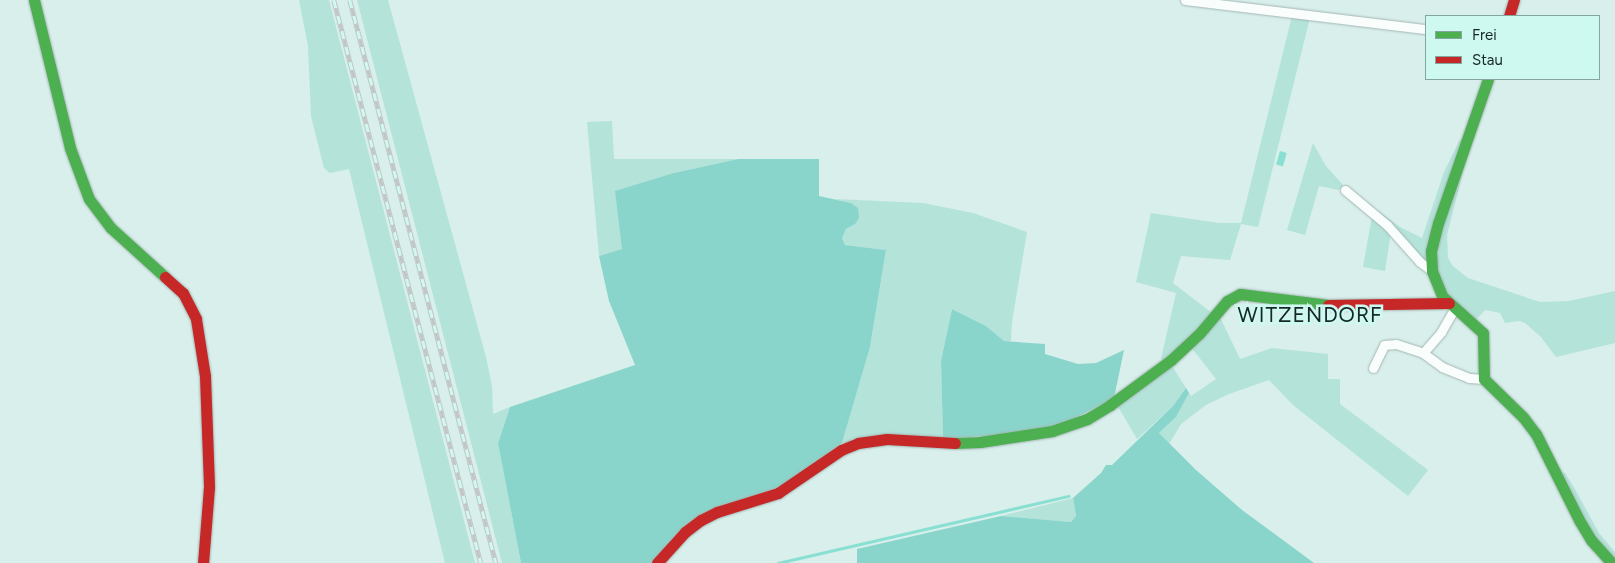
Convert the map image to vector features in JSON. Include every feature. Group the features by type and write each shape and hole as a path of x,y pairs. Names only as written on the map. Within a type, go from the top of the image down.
{"street":[{"path":"34,0 66,132 89,199 111,228 184,293 196,319 205,376 208,422 209,487 203,563"},
{"path":"1185,0 1425,29"},
{"path":"1509,15 1514,0"},
{"path":"1484,379 1483,333 1452,306 1437,288 1432,271 1431,251 1438,223 1488,80"},
{"path":"1345,190 1387,225 1420,262 1432,271"},
{"path":"657,563 686,532 701,520 717,512 778,493 841,450 858,443 882,440 948,443 988,441 1052,431 1087,419 1110,405 1170,360 1195,338 1227,302 1240,294 1319,305 1452,306"},
{"path":"1423,353 1441,332 1452,306"},
{"path":"1373,368 1381,348 1388,343 1423,353 1442,367 1469,378 1484,379 1533,429 1578,520 1591,540 1612,563"}],"shaded area":[{"path":"299,0 329,0 475,563 445,563 349,169 330,173 324,168 311,116 308,46"},
{"path":"357,0 388,0 486,357 492,386 493,414 510,407 498,443 521,563 502,563"},
{"path":"1292,16 1310,18 1258,227 1241,224 1230,260 1181,256 1173,283 1212,313 1164,361 1161,359 1176,293 1136,282 1151,213 1219,223 1241,223"},
{"path":"612,121 614,159 738,159 674,173 622,249 599,256 587,122"},
{"path":"1467,132 1426,261 1422,261 1373,210 1377,210 1400,227 1422,238 1444,172 1459,141"},
{"path":"1473,134 1447,235 1448,258 1453,266 1468,278 1540,302 1569,301 1615,291 1615,343 1556,357 1541,337 1525,323 1519,321 1505,323 1500,313 1485,310 1476,320 1451,301 1435,271 1435,251"},
{"path":"1313,143 1326,166 1343,185 1339,190 1319,186 1305,235 1287,230"},
{"path":"1280,151 1287,153 1283,166 1276,164"},
{"path":"738,159 819,159 819,196 851,203 858,208 859,218 855,224 846,229 842,238 845,245 886,250 870,347 842,443 785,485 725,506 651,563 521,563 498,443 510,407 635,365 609,301 599,256 622,249 615,191 674,173"},
{"path":"834,199 923,203 973,213 1027,232 1012,322 1011,341 1004,341 986,326 952,309 941,361 943,439 842,443 870,347 886,250 845,245 842,238 846,229 855,224 851,203"},
{"path":"1372,216 1391,232 1385,271 1363,267"},
{"path":"952,309 986,326 1004,341 1045,344 1045,354 1078,364 1096,363 1124,350 1114,398 1063,424 1024,433 943,439 941,361"},
{"path":"1219,315 1240,359 1272,348 1328,354 1328,379 1340,379 1340,404 1428,470 1408,496 1293,405 1269,380 1229,394 1206,405 1181,424 1169,444 1159,433 1176,417 1189,393 1191,396 1216,379 1191,347"},
{"path":"1172,366 1186,388 1173,406 1137,439 1117,405"},
{"path":"1186,388 1189,393 1176,417 1159,433 1196,470 1242,510 1314,563 857,563 857,549 1001,516 1071,522 1076,516 1073,498 1101,473 1106,465 1112,465 1173,406"},
{"path":"1562,472 1565,473 1575,489 1599,533 1615,552 1615,561 1594,538"},
{"path":"1073,498 1076,517 1071,522 1001,516"}],"waterway":[{"path":"778,563 1068,496"}],"railway":[{"path":"334,0 481,563"},
{"path":"350,0 496,563"}],"traffic: fast":[{"path":"34,0 70,148 89,199 111,228 165,277"},
{"path":"1488,80 1438,223 1431,251 1432,271 1442,296 1483,333 1484,379 1523,417 1536,434 1579,520 1591,540 1612,563"},
{"path":"955,443 980,442 1052,431 1087,419 1110,405 1171,360 1199,334 1227,301 1240,294 1328,305"}],"traffic: jam":[{"path":"1509,15 1514,0"},
{"path":"165,277 183,293 196,319 205,376 209,487 203,563"},
{"path":"1328,305 1449,303"},
{"path":"657,563 685,532 701,520 717,512 778,493 841,450 858,443 887,439 955,443"}],"district":[{"name":"WITZENDORF","path":"1310,315"}]}
